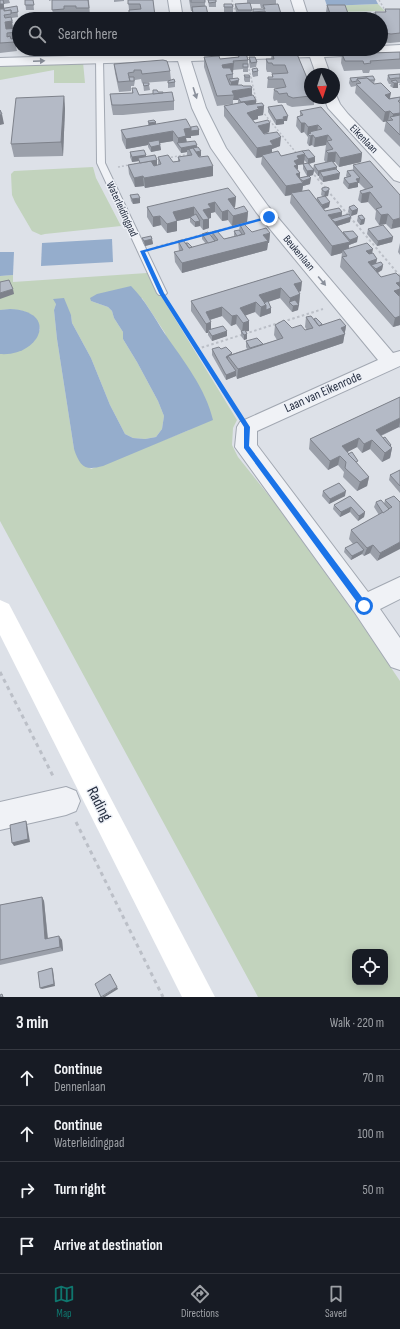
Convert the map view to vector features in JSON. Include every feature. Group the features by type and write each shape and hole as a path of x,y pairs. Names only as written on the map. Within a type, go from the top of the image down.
{"main road":[{"name":"Rading","path":"0,611 199,997"}],"street":[{"path":"174,0 176,12"},
{"path":"296,0 300,12"},
{"path":"388,49 400,49"},
{"path":"0,62 99,59 140,56"},
{"name":"Beukenlaan","path":"183,56 199,108 219,148 269,217 341,303 395,360"},
{"path":"317,56 320,68"},
{"name":"Eikenlaan","path":"334,104 343,117 400,177"},
{"name":"Laan van Eikenrode","path":"247,427 395,360"},
{"path":"247,427 246,446 364,606 400,659"},
{"path":"364,606 400,587"},
{"name":"Rading","path":"0,816 66,801"}],"lane":[{"name":"Waterleidingpad","path":"99,59 101,163 162,293"}],"path":[{"path":"232,0 235,12"},
{"path":"379,0 386,12"},
{"path":"246,56 257,104 300,158"},
{"path":"165,158 219,148"},
{"path":"103,169 142,162"},
{"path":"310,170 400,276"},
{"path":"142,251 269,217"},
{"path":"162,293 247,427"},
{"path":"198,350 341,303"},
{"name":"Rading","path":"0,672 163,997"}],"green space":[{"path":"378,4 385,11 330,12 327,6"},
{"path":"83,62 85,83 54,83 54,70 0,80 0,65"},
{"path":"93,167 96,178 121,226 41,235 32,231 12,195 11,174 14,171"},
{"path":"147,273 237,420 233,428 232,445 238,457 274,502 352,610 400,681 400,997 258,997 0,521 0,354 4,354 40,330 38,323 31,314 13,309 0,310 0,276 13,275 13,282","holes":["142,298 165,333 189,430 91,469 74,449 57,339 54,310 56,304 71,315 72,323 91,358 110,405 125,434 133,438 145,439 156,437 162,429 164,416 158,401 123,339 123,332 114,318 112,311 108,307 91,301"]}],"water":[{"path":"325,0 376,0 378,4 327,6"},
{"path":"112,239 113,262 41,266 42,243"},
{"path":"0,252 14,252 13,275 0,276"},
{"path":"131,286 145,303 193,375 210,408 213,420 103,466 87,468 81,464 74,449 57,339 54,310 56,304 53,299 64,298 71,315 72,323 91,358 110,405 125,434 133,438 145,439 156,437 162,429 164,416 158,401 123,339 123,332 114,318 112,311 108,307 91,301 90,298 97,294"},
{"path":"10,309 26,312 35,317 39,325 39,333 34,342 25,349 14,353 0,354 0,310"}],"building":[{"path":"0,0 3,0 4,4 0,4"},
{"path":"25,0 33,0 34,5 25,5"},
{"path":"52,0 88,0 89,8 64,6 64,9 52,10"},
{"path":"128,0 153,0 154,12 129,12 129,10 141,9 140,4 128,4"},
{"path":"191,0 205,0 205,2 191,2"},
{"path":"208,0 216,0 216,2 209,3"},
{"path":"250,3 252,10 238,10 235,4"},
{"path":"224,4 232,4 233,7 224,7"},
{"path":"278,4 280,12 253,12 253,9 265,9 263,5"},
{"path":"327,5 345,5 348,12 330,12"},
{"path":"17,6 18,12 11,13 11,10 4,11 4,9 0,9"},
{"path":"206,6 207,12 193,12 192,7"},
{"path":"0,9 4,9 4,11 11,10 11,14 4,15 5,18 11,17 12,21 5,22 6,29 12,29 12,33 7,33 7,37 10,36 12,42 0,43"},
{"path":"385,9 400,9 400,33 388,34 388,12 386,12"},
{"path":"388,52 400,52 400,59 370,61 371,63 364,64 363,61 345,61 343,56 388,56"},
{"path":"219,56 220,59 247,56 248,60 233,61 234,63 222,65 223,68 230,68 233,74 226,75 230,85 251,86 252,88 232,91 234,95 217,96 204,57"},
{"path":"273,56 298,56 304,71 304,97 293,98 288,96 287,93 279,94 275,91 274,89 286,87 283,79 268,79 268,77 273,77 272,74 288,73 285,65 273,65 272,63 268,63 266,59 274,59"},
{"path":"249,57 255,57 257,62 251,63"},
{"path":"163,60 167,61 170,71 142,74 141,70 134,70 134,72 128,73 130,81 118,82 114,64"},
{"path":"243,64 248,64 248,67 243,67"},
{"path":"257,68 258,71 253,72 252,69"},
{"path":"400,74 400,78 390,79 388,75"},
{"path":"373,76 375,80 370,80 367,78 357,79 357,81 352,82 350,78"},
{"path":"129,77 134,77 134,81 130,81"},
{"path":"238,78 239,80 231,82 229,79"},
{"path":"367,78 374,84 381,83 391,93 385,95 389,99 400,97 400,100 398,101 400,103 400,113 393,114 390,111 385,112 356,84 361,83 357,79"},
{"path":"174,79 175,82 168,83 168,81"},
{"path":"396,80 398,83 391,81"},
{"path":"143,83 149,83 149,85 144,86"},
{"path":"132,88 136,88 139,95 172,92 174,101 112,105 110,94 133,93"},
{"path":"153,90 157,90 158,92 163,93 153,94"},
{"path":"253,95 256,100 241,102 238,98"},
{"path":"64,96 61,142 11,144 16,98"},
{"path":"244,102 247,105 262,103 264,106 257,107 259,109 247,113 255,123 268,120 270,123 258,126 264,134 277,132 281,137 270,141 273,145 257,148 224,106"},
{"path":"282,105 288,116 283,117 284,119 276,120 268,107"},
{"path":"321,107 362,153 340,158 336,152 328,153 326,151 333,149 327,141 332,140 328,135 315,138 313,135 310,136 308,134 311,133 309,132 322,129 318,125 308,127 305,123 301,123 297,117 303,115 300,111"},
{"path":"400,115 400,135 386,121 393,120 390,117"},
{"path":"186,119 191,128 184,129 186,136 178,138 173,131 126,139 121,130"},
{"path":"154,120 156,122 149,123 148,121"},
{"path":"197,126 199,130 191,131 191,127"},
{"path":"159,140 160,145 151,147 148,142"},
{"path":"195,141 197,145 181,148 177,143"},
{"path":"198,147 201,151 196,152 193,148"},
{"path":"193,148 199,157 208,156 213,166 144,178 143,176 134,178 128,165 151,161 154,166 161,164 158,157 168,155 173,162 180,161 178,157 192,155 189,149"},
{"path":"144,150 146,155 132,157 130,152"},
{"path":"309,150 315,157 308,159 302,151"},
{"path":"278,151 281,156 302,151 305,154 297,156 299,159 294,161 297,165 294,166 300,173 296,174 303,183 286,186 262,155"},
{"path":"155,155 157,160 140,163 138,158"},
{"path":"332,161 337,167 318,171 314,165"},
{"path":"370,161 400,195 400,218 393,220 388,214 381,215 376,209 382,207 370,192 362,194 360,191 373,187 353,165"},
{"path":"308,163 314,170 307,171 303,164"},
{"path":"336,169 340,173 323,177 320,172"},
{"path":"353,170 360,178 356,179 358,182 349,184 344,178 351,176 347,171"},
{"path":"309,176 311,178 303,181 299,178"},
{"path":"228,188 236,197 228,199 235,209 244,206 248,212 233,216 228,210 222,212 215,202 208,204 211,208 203,210 209,219 203,220 194,207 173,212 177,221 167,224 160,216 153,217 147,207"},
{"path":"322,188 329,188 329,190 325,192"},
{"path":"309,190 325,211 339,208 342,212 328,215 350,242 332,246 291,193"},
{"path":"138,194 140,198 132,199 130,195"},
{"path":"325,196 330,202 322,205 317,198"},
{"path":"354,205 358,209 352,211 349,207"},
{"path":"196,214 200,221 195,222 190,217"},
{"path":"349,214 351,217 335,222 331,219"},
{"path":"362,215 365,219 361,220 358,216"},
{"path":"244,224 252,232 266,228 270,233 263,235 268,241 182,263 174,252 183,250 178,241 183,240 189,248 218,240 212,232 217,231 224,239 245,234 240,225"},
{"path":"383,225 393,237 378,241 368,229"},
{"path":"239,230 242,234 237,236 234,231"},
{"path":"353,231 358,237 350,240 343,232"},
{"path":"208,232 215,241 208,243 202,234"},
{"path":"151,236 152,239 144,241 142,238"},
{"path":"186,243 188,243 192,247 189,248"},
{"path":"367,243 373,249 366,251 369,254 373,253 377,259 368,262 381,277 396,273 400,276 400,282 396,283 400,289 394,291 400,296 400,316 395,318 342,257 347,256 343,250"},
{"path":"381,262 383,265 376,269 371,265"},
{"path":"293,270 302,282 294,284 300,294 290,298 281,288 259,295 266,305 261,307 256,302 240,308 249,321 243,323 237,315 232,316 222,307 206,312 211,322 206,324 191,301"},
{"path":"9,280 13,289 0,293 0,282"},
{"path":"295,300 299,305 293,306 289,302"},
{"path":"268,301 271,308 266,310 266,305 264,303"},
{"path":"311,316 319,326 340,319 346,326 341,328 345,334 238,369 228,356 283,338 275,325 284,320 292,328 301,325 305,330 313,328 306,317"},
{"path":"316,318 322,324 319,326 314,319"},
{"path":"223,326 227,331 212,336 208,330"},
{"path":"245,330 247,334 244,335 241,331"},
{"path":"257,338 263,344 250,348 246,341"},
{"path":"219,347 221,349 226,347 232,353 226,357 236,371 226,375 212,349"},
{"path":"400,397 400,418 376,430 392,448 385,453 372,440 364,444 359,438 342,446 369,477 360,482 345,468 346,462 340,456 330,461 310,439"},
{"path":"385,437 391,445 390,446 383,438"},
{"path":"352,452 358,461 356,462 348,454"},
{"path":"400,470 400,486 390,475"},
{"path":"339,483 346,491 330,499 323,491"},
{"path":"350,496 365,512 359,516 351,507 341,512 334,505"},
{"path":"394,496 400,502 400,542 380,553 373,545 367,548 351,530 392,507 385,500"},
{"path":"381,500 389,509 383,513 376,502"},
{"path":"357,542 364,550 352,556 345,548"},
{"path":"26,821 28,839 12,843 10,825"},
{"path":"42,897 45,939 59,936 60,947 0,960 0,905"},
{"path":"52,968 54,984 40,988 38,972"},
{"path":"110,974 117,987 101,997 95,984"}],"route":[{"path":"269,217 142,251 162,293 247,427 246,446 364,606"}]}
